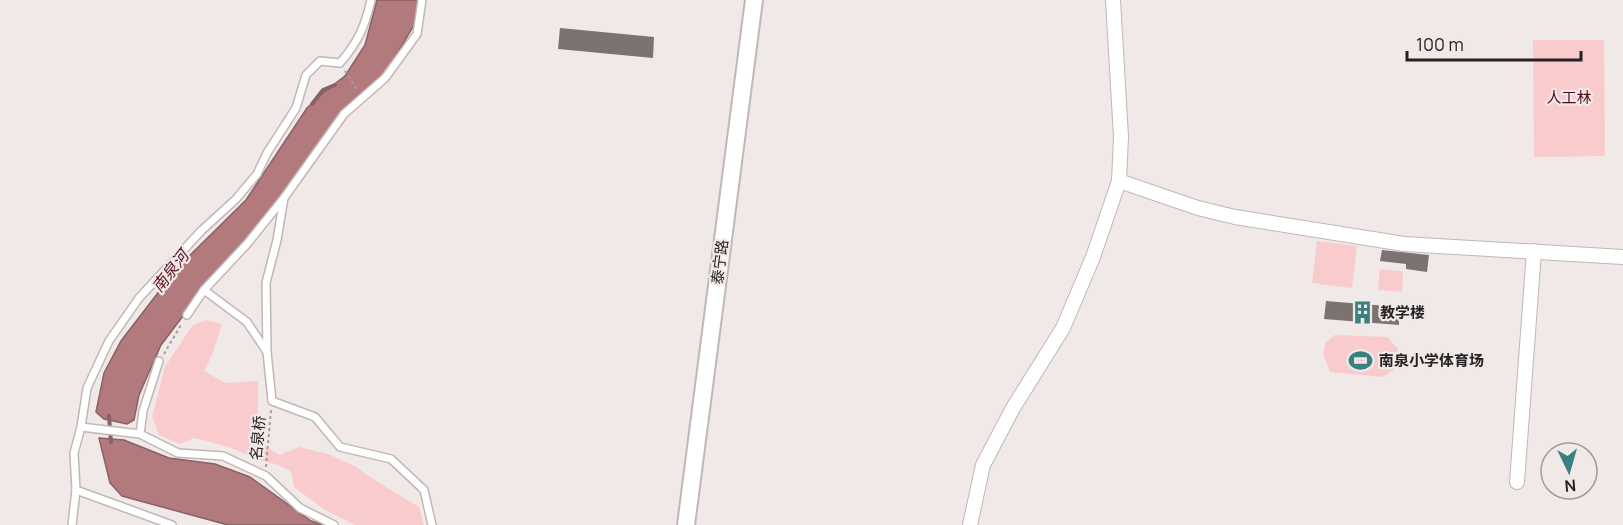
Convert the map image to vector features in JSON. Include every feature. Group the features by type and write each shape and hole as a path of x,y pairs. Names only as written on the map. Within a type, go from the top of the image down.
{"street":[{"name":"泰宁路","path":"686,525 754,0"},
{"path":"970,525 983,465 1013,408 1063,328 1093,257 1119,181 1121,137 1113,0"},
{"path":"1119,181 1198,208 1235,217 1404,243 1623,257"},
{"path":"1517,482 1534,251"}],"lane":[{"path":"72,525 76,490 74,453 81,428 87,388 109,341 139,298 201,231 236,199 257,174 267,153 296,108 306,75 320,61 340,63 357,43 366,23 372,0"},
{"path":"187,315 204,290 247,244 284,198 344,114 385,78 417,34 422,0"},
{"path":"284,198 277,240 266,283 267,352 272,401 315,417 340,447 391,459 424,490 432,525"},
{"path":"204,290 247,322 267,352"},
{"path":"140,434 143,411 159,361"},
{"path":"81,428 140,434 178,453 224,456 266,476 300,508 334,525"},
{"path":"76,490 172,525"}],"path":[{"path":"340,63 363,98"},
{"path":"159,361 187,315"},
{"name":"名泉桥","path":"266,476 272,401"}],"green space":[{"name":"人工林","path":"1533,40 1604,40 1605,156 1534,157"},
{"path":"1317,241 1357,246 1352,288 1312,283"},
{"path":"1380,269 1401,271 1403,274 1402,292 1378,290"},
{"path":"206,320 222,324 204,371 225,383 258,381 258,442 280,455 299,447 328,454 356,467 419,507 424,525 355,525 325,510 294,487 291,471 276,464 259,460 229,447 194,438 180,444 159,435 152,417 165,367 192,326"},
{"name":"南泉小学体育场","path":"1335,335 1387,337 1398,349 1397,367 1383,377 1330,372 1323,354 1326,342"}],"shaded area":[{"path":"377,0 418,0 414,25 387,71 343,111 282,197 241,247 220,267 161,345 139,395 134,420 127,424 104,419 96,412 104,373 121,341 177,268 246,200 307,108 345,76 365,45"},
{"path":"99,438 124,440 169,458 215,464 250,477 311,521 325,525 228,525 122,496 110,483"}],"building":[{"path":"560,28 654,37 653,58 558,49"},
{"path":"1382,250 1429,255 1427,272 1406,269 1406,264 1380,261"},
{"name":"教学楼","path":"1326,301 1399,307 1399,325 1324,319"}],"waterway":[{"name":"南泉河","path":"312,104 323,90 335,85"},
{"name":"南泉河","path":"109,416 111,442"}],"place":[{"name":"教学楼","path":"1362,313"},
{"name":"南泉小学体育场","path":"1361,361"}]}
